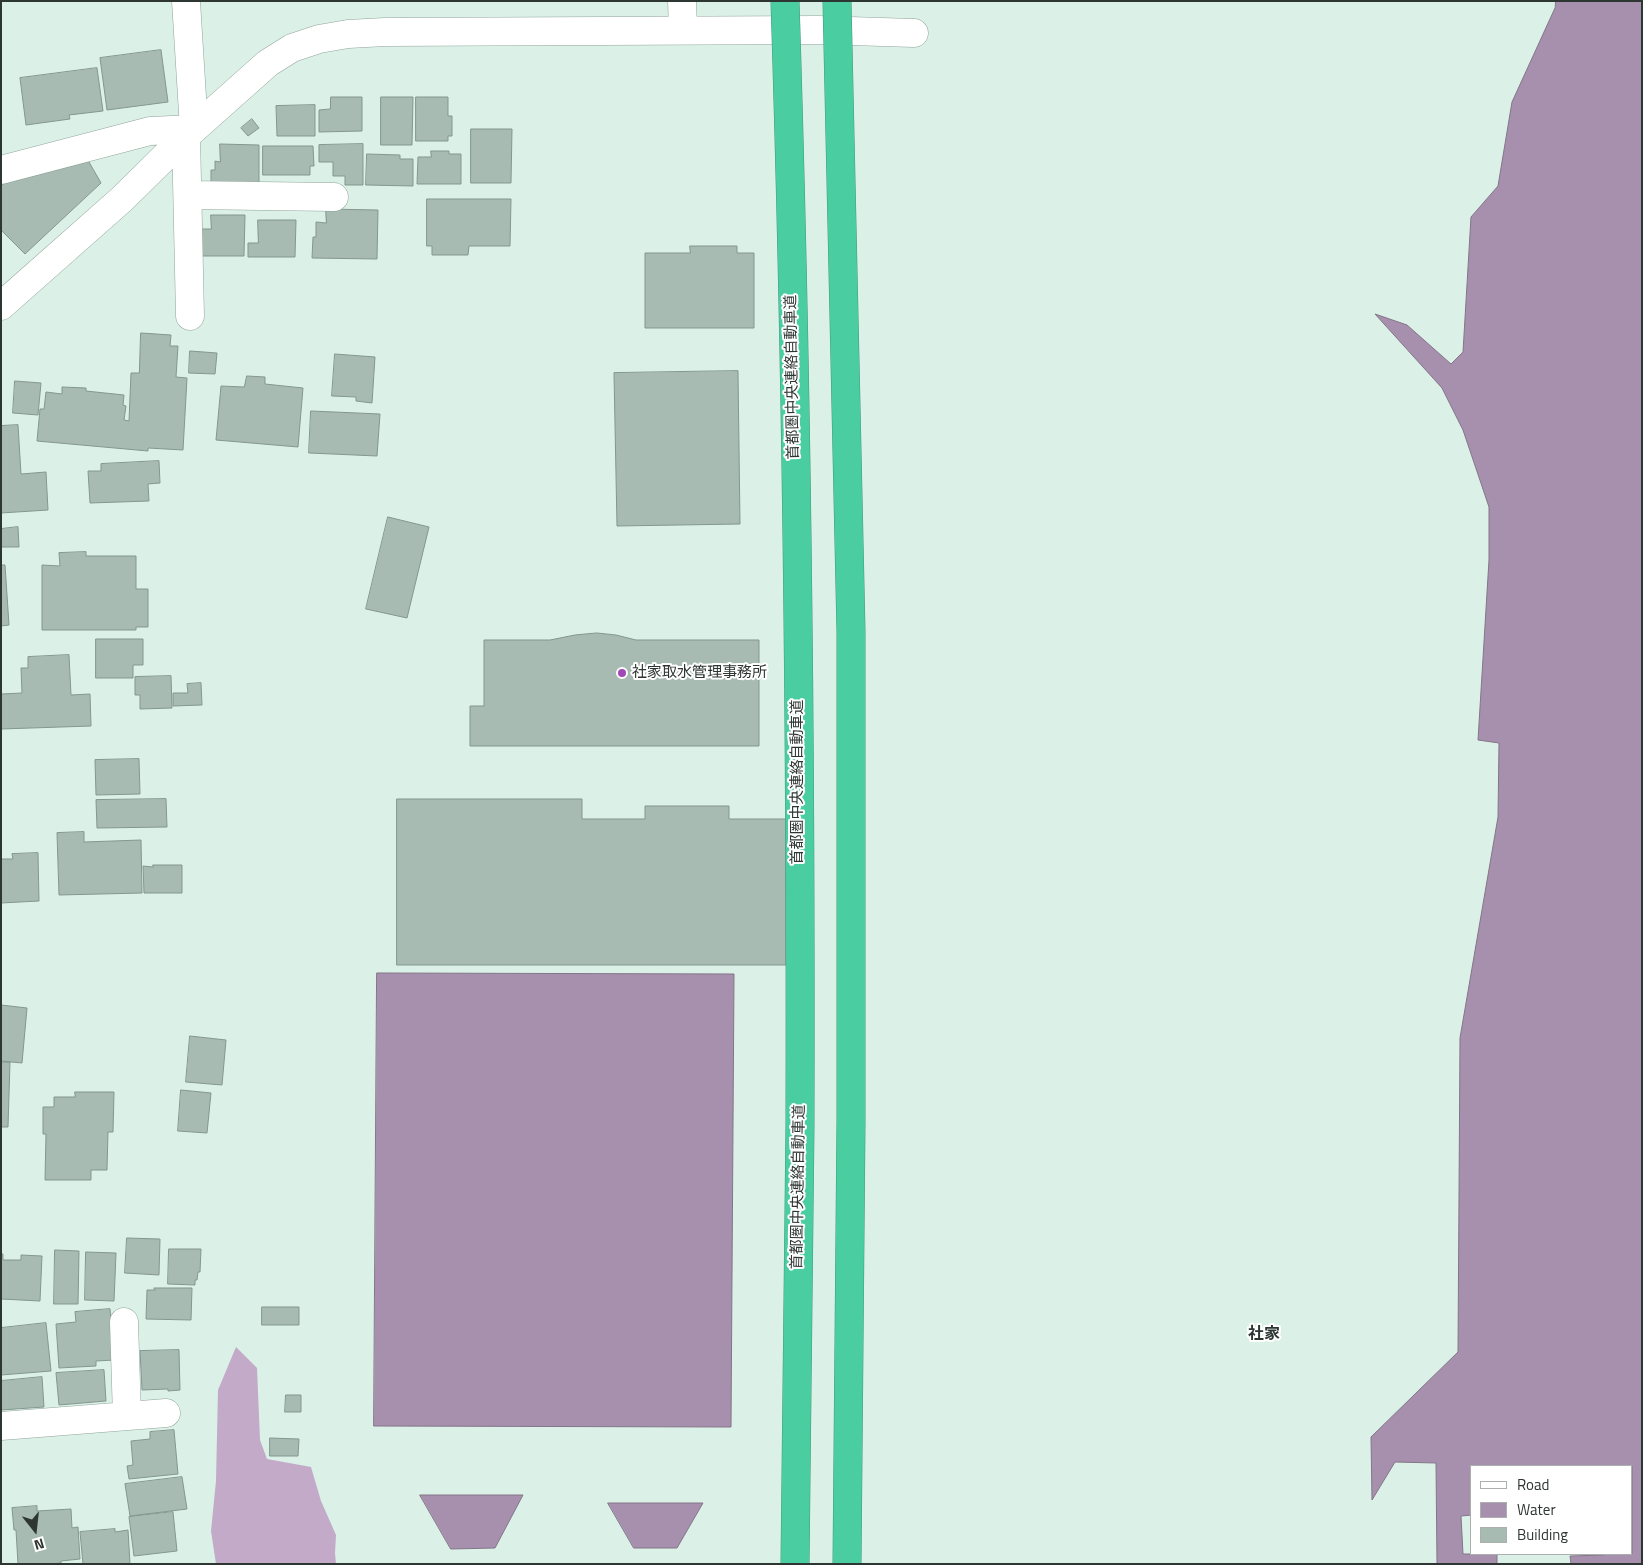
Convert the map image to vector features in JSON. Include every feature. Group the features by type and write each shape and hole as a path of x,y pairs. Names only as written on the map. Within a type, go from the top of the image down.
{"highway":[{"name":"首都圏中央連絡自動車道","path":"785,1 798,644 800,1124 795,1564"},
{"path":"837,1 851,632 851,1121 846,1564"}],"street":[{"path":"186,1 190,133 188,195 190,316"},
{"path":"682,1 683,30"},
{"path":"1,306 122,199 190,133 268,63 292,48 319,39 348,34 385,32 818,30 914,33"},
{"path":"1,170 150,131 190,133"},
{"path":"188,195 334,197"},
{"path":"124,1322 127,1416"},
{"path":"1,1426 166,1413"}],"shaded area":[{"path":"236,1347 257,1368 260,1440 267,1459 311,1467 321,1501 336,1535 336,1564 216,1564 211,1531 216,1481 218,1390"}],"water":[{"path":"1556,1 1642,1 1642,1564 1571,1564 1570,1556 1633,1555 1633,1465 1470,1465 1470,1515 1461,1516 1463,1554 1497,1555 1497,1564 1437,1564 1436,1463 1395,1462 1372,1500 1371,1437 1458,1352 1460,1038 1498,817 1499,743 1478,740 1489,560 1489,507 1463,430 1442,388 1375,314 1407,325 1451,364 1463,352 1471,217 1498,186 1512,102 1555,8"},
{"path":"377,973 734,974 731,1427 374,1426"},
{"path":"420,1495 523,1495 495,1548 451,1549"},
{"path":"608,1503 703,1503 677,1548 634,1548"}],"building":[{"path":"161,50 168,102 107,110 100,58"},
{"path":"97,68 103,111 69,115 70,119 26,125 20,78"},
{"path":"331,97 362,97 362,131 319,132 319,110 330,109"},
{"path":"381,97 413,97 412,145 381,145"},
{"path":"416,97 448,97 448,116 452,116 452,136 448,136 448,141 416,141"},
{"path":"315,105 315,136 277,136 276,106"},
{"path":"252,119 259,128 248,136 241,128"},
{"path":"471,129 512,129 511,183 471,183"},
{"path":"220,144 259,145 259,183 211,183 211,170 215,170 215,161 220,162"},
{"path":"363,144 363,185 345,185 345,176 333,176 333,162 319,162 319,145"},
{"path":"263,146 313,146 314,166 310,166 310,175 263,175"},
{"path":"431,151 449,151 449,154 461,154 461,184 417,184 418,157 431,157"},
{"path":"367,154 400,155 400,159 413,159 413,186 366,185"},
{"path":"89,162 101,183 25,254 1,230 1,185"},
{"path":"427,199 511,199 510,246 469,246 468,255 432,255 432,246 427,246"},
{"path":"326,209 378,210 377,259 312,258 313,237 316,237 316,222 326,223"},
{"path":"211,215 245,215 244,256 198,256 198,229 211,229"},
{"path":"258,220 296,220 295,257 248,257 248,243 258,243"},
{"path":"690,246 737,246 737,253 754,253 754,328 645,328 645,253 690,253"},
{"path":"141,333 171,335 170,346 178,346 176,377 187,378 183,450 148,448 148,451 37,441 40,409 44,409 46,392 62,394 62,387 86,388 86,391 124,395 123,405 126,406 124,420 129,421 131,373 139,373"},
{"path":"190,351 217,353 215,374 189,373"},
{"path":"335,354 375,357 372,403 356,401 356,397 332,396"},
{"path":"738,371 740,524 617,526 614,373"},
{"path":"247,376 265,377 265,384 303,388 298,447 216,440 221,386 244,387"},
{"path":"15,381 41,383 38,415 13,413"},
{"path":"311,411 380,414 377,456 309,453"},
{"path":"18,425 21,474 46,472 48,510 1,513 1,426"},
{"path":"159,461 160,483 148,484 149,501 90,503 88,471 101,471 101,464"},
{"path":"388,517 429,527 407,618 366,609"},
{"path":"18,527 19,547 1,547 1,529"},
{"path":"86,552 86,556 136,556 136,589 148,589 148,627 136,627 136,630 42,630 42,565 60,566 59,553"},
{"path":"1,565 5,565 9,625 1,626"},
{"name":"社家取水管理事務所","path":"597,633 636,640 759,640 759,746 470,746 470,706 484,706 484,640 550,640"},
{"path":"96,639 143,639 143,665 133,665 133,678 96,678"},
{"path":"69,655 71,695 90,694 91,726 1,729 1,694 22,693 21,668 28,668 28,657"},
{"path":"171,676 172,708 140,709 140,695 135,695 135,677"},
{"path":"201,683 202,705 173,706 173,693 188,693 187,684"},
{"path":"139,759 140,794 96,795 95,760"},
{"path":"166,799 167,827 97,828 96,800"},
{"path":"397,799 582,799 582,819 645,819 645,806 729,806 729,819 786,819 786,965 397,965"},
{"path":"84,832 84,842 141,840 142,893 59,895 57,833"},
{"path":"38,853 39,901 1,903 1,859 13,859 12,854"},
{"path":"153,865 182,865 182,893 144,893 143,866 153,867"},
{"path":"1,1005 27,1008 22,1063 1,1061"},
{"path":"190,1036 226,1040 222,1085 186,1082"},
{"path":"1,1062 10,1062 8,1127 1,1127"},
{"path":"181,1090 211,1093 207,1133 178,1131"},
{"path":"75,1092 114,1092 113,1132 108,1132 107,1170 91,1170 91,1180 45,1180 46,1134 43,1134 43,1107 54,1107 54,1097 75,1097"},
{"path":"127,1238 160,1239 159,1275 125,1273"},
{"path":"169,1249 201,1249 200,1272 198,1272 195,1285 168,1284"},
{"path":"55,1250 79,1251 78,1304 54,1304"},
{"path":"86,1252 116,1253 114,1301 85,1300"},
{"path":"1,1254 3,1254 3,1260 21,1260 21,1255 42,1256 40,1301 1,1299"},
{"path":"154,1288 192,1288 191,1320 146,1319 147,1290 155,1290"},
{"path":"262,1307 299,1307 299,1325 262,1325"},
{"path":"110,1309 115,1360 96,1361 96,1366 59,1368 56,1324 76,1322 75,1312"},
{"path":"46,1323 51,1371 1,1375 1,1328"},
{"path":"179,1350 180,1390 142,1390 140,1351"},
{"path":"104,1370 106,1401 59,1405 56,1373"},
{"path":"42,1377 44,1407 1,1410 1,1381"},
{"path":"286,1395 301,1395 301,1412 285,1412"},
{"path":"174,1430 178,1474 129,1479 127,1466 133,1465 131,1441 150,1439 150,1432"},
{"path":"270,1438 299,1439 298,1456 270,1456"},
{"path":"182,1477 187,1509 130,1516 125,1484"},
{"path":"37,1506 37,1511 71,1509 72,1528 78,1527 80,1559 50,1564 18,1564 16,1530 14,1530 12,1508"},
{"path":"173,1512 177,1551 134,1556 129,1517"},
{"path":"115,1529 115,1532 128,1530 130,1564 83,1564 80,1532"}],"place":[{"name":"社家取水管理事務所","path":"622,673"}],"district":[{"name":"社家","path":"1264,1335"}]}
